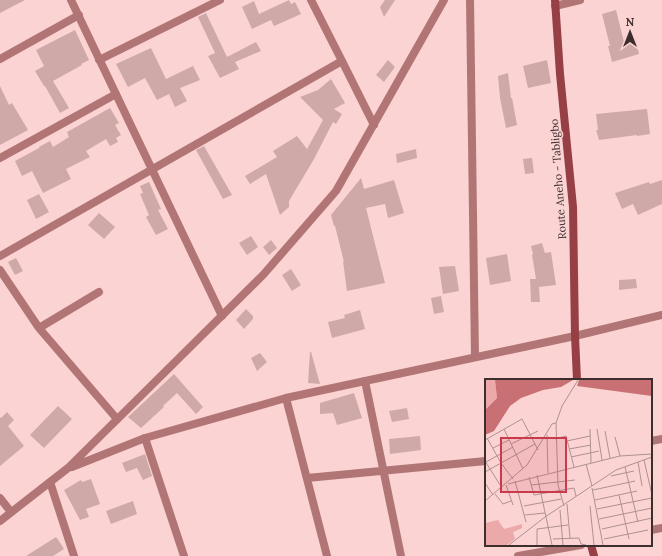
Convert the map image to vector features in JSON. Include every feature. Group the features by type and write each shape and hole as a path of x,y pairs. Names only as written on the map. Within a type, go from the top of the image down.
{"main road":[{"name":"Route Aneho - Tabligbo","path":"555,3 573,207 577,379"},
{"path":"591,546 594,556"}],"street":[{"path":"72,0 151,170 222,316"},
{"path":"99,60 220,0"},
{"path":"311,0 374,125"},
{"path":"0,521 68,468 263,275 336,191 444,0"},
{"path":"470,0 475,358"},
{"path":"555,3 580,0"},
{"path":"0,59 79,15"},
{"path":"0,256 342,61"},
{"path":"0,158 116,94"},
{"path":"0,270 39,328 117,419"},
{"path":"39,328 99,292"},
{"path":"68,468 145,438 286,398 575,336 662,315"},
{"path":"365,381 401,556"},
{"path":"286,398 327,556"},
{"path":"145,438 184,556"},
{"path":"652,440 662,439"},
{"path":"307,478 485,460"},
{"path":"50,482 74,556"},
{"path":"0,498 11,512"},
{"path":"652,530 662,528"},
{"path":"518,556 576,546"}],"building":[{"path":"0,0 25,0 0,13"},
{"path":"289,0 291,4 295,2 301,14 274,26 271,20 252,29 242,7 254,1 259,14"},
{"path":"385,0 395,0 384,17 380,7"},
{"path":"616,10 624,42 636,39 639,54 612,62 608,46 610,46 602,14"},
{"path":"206,13 227,57 256,42 261,51 235,62 239,69 220,78 208,56 215,53 198,17"},
{"path":"75,30 89,60 53,81 69,108 60,113 35,71 44,66 36,50"},
{"path":"151,48 166,79 193,66 200,80 180,88 187,101 175,107 169,94 157,100 145,78 128,87 116,64"},
{"path":"388,60 395,67 384,82 376,75"},
{"path":"547,60 551,83 528,88 523,66"},
{"path":"508,73 511,98 517,125 506,128 500,98 498,76"},
{"path":"331,79 345,103 334,109 342,114 336,124 333,122 314,159 289,201 289,207 280,215 266,174 250,184 245,176 277,157 273,151 297,136 307,149 323,120 300,97 318,90"},
{"path":"0,86 9,105 12,103 28,130 0,145"},
{"path":"110,108 119,123 115,125 121,135 116,138 118,142 110,146 106,139 86,151 90,157 66,169 71,179 43,193 32,171 22,176 15,161 50,141 53,147 69,137 67,132"},
{"path":"647,109 650,134 599,140 596,130 598,130 596,114"},
{"path":"204,146 232,195 223,199 196,150"},
{"path":"416,149 417,158 397,163 396,154"},
{"path":"532,158 534,173 525,174 523,159"},
{"path":"361,178 364,189 394,180 404,213 388,218 385,204 366,208 385,283 347,291 343,261 344,262 331,215"},
{"path":"662,180 662,204 638,215 633,204 622,209 615,193 649,182 650,184"},
{"path":"149,182 161,209 158,210 168,229 156,235 146,217 149,215 140,194 143,193 140,186"},
{"path":"39,194 49,212 36,219 27,200"},
{"path":"99,213 115,227 104,239 88,225"},
{"path":"251,236 258,247 247,255 239,243"},
{"path":"271,240 277,248 269,255 263,247"},
{"path":"542,243 545,253 551,252 556,285 539,287 540,302 531,302 530,279 536,279 531,246"},
{"path":"507,254 511,281 490,285 486,258"},
{"path":"16,258 23,271 15,275 8,262"},
{"path":"455,266 459,291 443,294 439,267"},
{"path":"291,269 301,285 292,291 282,275"},
{"path":"636,279 637,288 619,290 619,280"},
{"path":"441,296 444,312 434,314 431,298"},
{"path":"246,309 253,316 253,319 244,329 236,320"},
{"path":"360,310 365,329 332,338 328,322 345,318 344,315"},
{"path":"311,352 320,384 308,383"},
{"path":"260,353 267,362 257,371 251,358"},
{"path":"174,374 203,407 196,414 177,393 141,428 128,417"},
{"path":"354,393 362,418 337,425 333,413 320,414 320,403"},
{"path":"58,406 72,419 44,448 30,435"},
{"path":"407,408 409,419 392,422 389,411"},
{"path":"7,412 14,420 8,426 24,446 0,466 0,417 1,418"},
{"path":"420,436 421,450 390,454 389,439"},
{"path":"145,454 152,476 143,480 137,468 126,472 122,463"},
{"path":"91,479 100,504 86,509 89,517 80,520 64,490 81,480 82,482"},
{"path":"133,501 137,514 111,524 106,511"},
{"path":"56,537 64,549 53,556 26,556"}]}
